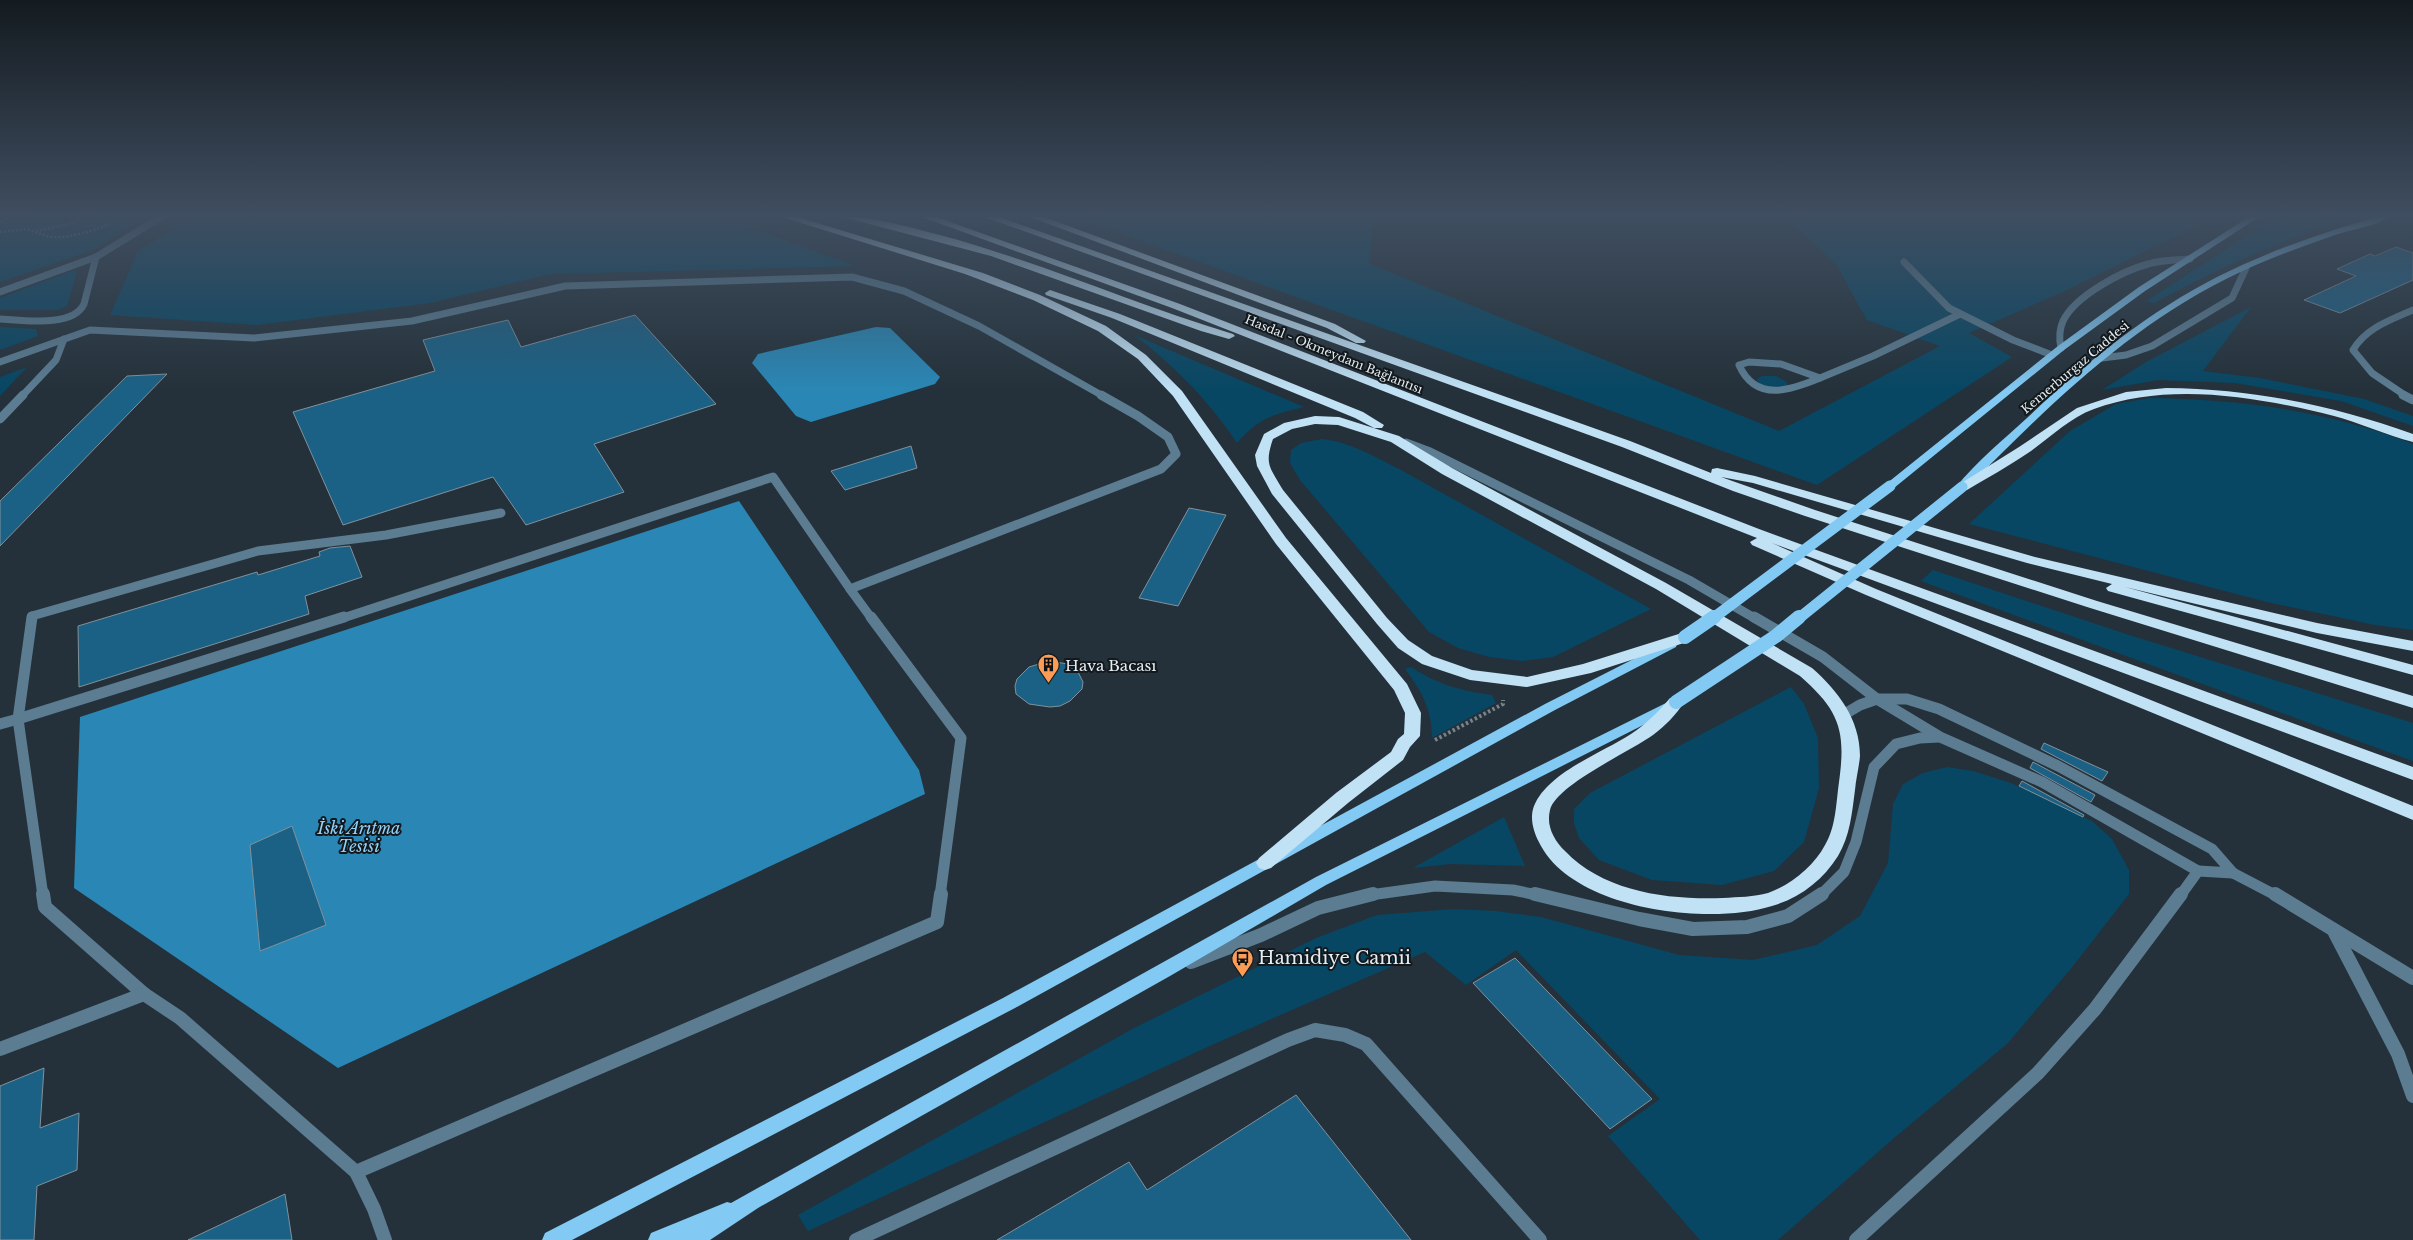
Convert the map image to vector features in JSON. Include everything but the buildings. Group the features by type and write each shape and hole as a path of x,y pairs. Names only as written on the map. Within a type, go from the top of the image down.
{"highway":[{"path":"976,275 1076,314 1120,341 1161,375 1184,402 1266,520 1401,688 1413,713 1412,736 1404,743 1397,756 1342,798 1265,863"},
{"path":"980,275 1036,289 1116,316 1359,415 1382,427 1395,439 1455,475 1661,586 1806,672 1825,688 1843,715 1851,751 1843,818 1833,848 1820,867 1797,887 1762,902 1720,906 1680,904 1637,898 1583,878 1564,864 1552,850 1544,837 1542,823 1543,805 1556,789 1575,774 1648,731 1676,702"},
{"path":"1056,275 1193,326 1288,350"},
{"name":"Hasdal - Okmeydanı Bağlantısı","path":"1093,275 1729,523"},
{"name":"Hasdal - Okmeydanı Bağlantısı","path":"1157,275 1681,464"},
{"path":"1193,275 1331,326 1359,340 1386,359"},
{"path":"1962,487 2023,450 2072,415 2089,406 2130,395 2180,392 2267,399 2310,406 2413,438"},
{"path":"1395,439 1339,421 1315,420 1288,426 1268,437 1261,455 1263,466 1277,491 1382,621 1403,644 1427,660 1447,669 1504,680 1527,682 1585,669 1685,637"},
{"path":"1681,464 1754,480 2032,560 2152,600 2413,670"},
{"path":"1681,464 1738,488 1942,556 2413,702"},
{"path":"1729,523 2413,774"},
{"path":"1729,523 1759,544 1871,592 2413,813"},
{"path":"2032,560 2317,628 2413,646"}],"main road":[{"name":"Kemerburgaz Caddesi","path":"552,1240 1009,1003 1550,707 1685,637 1740,599 1890,486 2061,348 2165,275"},
{"name":"Kemerburgaz Caddesi","path":"751,1201 1164,972 1321,881 1676,702 1734,666 1784,630 1962,487 1996,453 2102,358 2141,327 2194,294 2232,275"},
{"path":"658,1240 751,1201"},
{"path":"693,1240 751,1201"}],"lane":[{"path":"0,292 47,275"},
{"path":"0,319 49,320 76,314 86,300 93,275"},
{"path":"1916,275 1949,308 2013,340 2052,355"},
{"path":"2061,348 2059,339 2063,320 2072,309 2092,293 2124,275"},
{"path":"2102,358 2126,355 2152,346 2232,298 2243,275"},
{"path":"0,362 90,330 254,338 412,321 565,286 852,276 904,291 979,326 1138,416 1168,437 1176,454 1161,469 850,589"},
{"path":"2413,310 2384,322 2357,340 2353,350 2366,369 2413,400"},
{"path":"1821,378 1769,361 1748,361 1739,365 1742,375 1747,381 1772,390 1788,390 1821,378 1960,314"},
{"path":"0,419 56,360 64,339"},
{"path":"1395,439 1430,452 1690,580 1823,657 1845,672 1877,700 1940,737 2042,782 2198,871 2233,873"},
{"path":"0,724 428,591 773,477 850,589 961,738 936,922 356,1172"},
{"path":"385,1240 374,1209 356,1172 180,1018 144,994 45,906 18,719 32,616 258,551 386,535 501,513"},
{"path":"1843,715 1860,705 1877,700 1908,699 1939,709 2058,766 2212,849 2233,873 2271,892 2413,978"},
{"path":"1164,972 1261,935 1318,908 1360,896 1435,886 1513,890 1565,900 1639,919 1693,929 1747,927 1788,916 1818,898 1844,872 1856,842 1874,767 1896,744 1920,738 1940,737"},
{"path":"1856,1240 2038,1073 2095,1009 2198,871"},
{"path":"2335,932 2398,1054 2413,1096"},
{"path":"0,1049 144,994"},
{"path":"856,1240 1288,1040 1316,1030 1345,1035 1366,1044 1540,1240"}],"path":[{"path":"1412,736 1428,743 1503,704 1504,680"}],"shaded area":[{"path":"0,275 21,275 0,282"},
{"path":"61,275 76,275 67,306 57,310 0,310 0,298"},
{"path":"128,275 547,275 430,303 257,325 110,315"},
{"path":"1235,275 1397,275 1779,431 1940,346 1867,320 1842,275 2097,275 1969,333 2012,357 1817,485"},
{"path":"2187,275 2209,275 2154,303 2147,301"},
{"path":"2251,307 2203,371 2260,378 2364,399 2413,416 2413,426 2341,401 2235,383 2158,380 2102,390 2146,362"},
{"path":"0,327 36,329 38,336 0,350"},
{"path":"1134,335 1304,407 1267,418 1252,428 1237,443 1190,384"},
{"path":"27,367 0,396 0,377"},
{"path":"1762,376 1776,376 1787,382 1788,387 1783,390 1759,384 1757,379"},
{"path":"2150,398 2217,401 2283,409 2349,423 2413,444 2413,630 2375,625 2267,602 1969,524 2070,431 2116,404"},
{"path":"1322,439 1343,443 1372,455 1651,609 1553,657 1522,661 1489,657 1458,648 1429,632 1300,480 1290,463 1291,450 1301,443"},
{"path":"1933,570 2126,634 2413,723 2413,761 1921,581"},
{"path":"1411,667 1430,678 1450,686 1492,695 1496,703 1432,738 1432,728 1425,701 1405,669"},
{"path":"1791,687 1804,704 1818,738 1819,788 1804,842 1774,871 1722,885 1652,880 1599,860 1579,838 1574,823 1574,809 1590,793"},
{"path":"1947,767 1973,771 2011,783 2092,821 2112,839 2129,870 2129,894 2073,966 2008,1043 1894,1138 1778,1240 1700,1240 1608,1136 1660,1099 1516,950 1466,985 1425,952 1214,1044 808,1231 798,1215 1136,1027 1316,938 1377,915 1454,909 1496,911 1541,917 1679,955 1753,960 1817,945 1860,916 1888,863 1893,804 1903,784 1923,773"},
{"path":"1504,817 1525,866 1450,864 1413,868"}],"water":[{"path":"876,327 890,328 940,377 935,384 811,422 796,416 752,363 758,354"},
{"name":"İski Arıtma Tesisi","path":"739,501 919,770 925,794 338,1068 74,888 80,717"}],"place":[{"name":"Hava Bacası","path":"1049,684"},
{"name":"Hamidiye Camii","path":"1242,977"}]}
